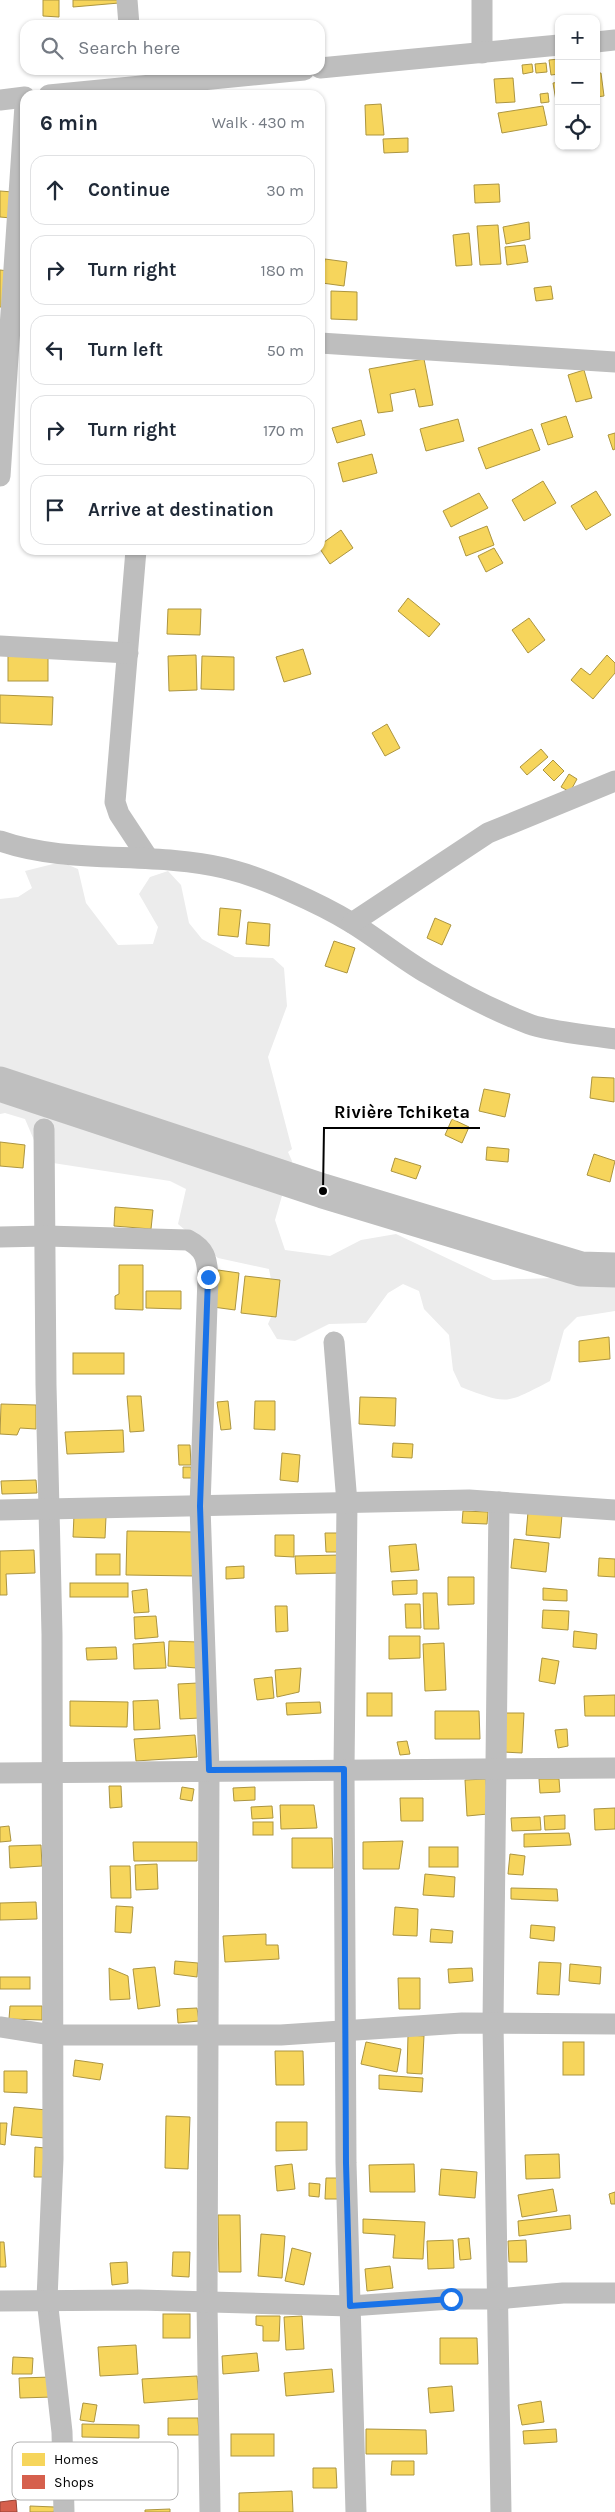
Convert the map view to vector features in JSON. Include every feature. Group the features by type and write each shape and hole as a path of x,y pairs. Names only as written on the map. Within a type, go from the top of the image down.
{"street":[{"path":"127,0 129,20"},
{"path":"482,0 482,53"},
{"path":"600,42 615,40"},
{"path":"325,68 555,45"},
{"path":"73,90 132,78 163,89 267,75"},
{"path":"0,100 20,98"},
{"path":"0,476 12,325 16,209 20,163"},
{"path":"325,343 615,362"},
{"path":"136,555 115,802 119,814 148,858"},
{"path":"0,646 128,653"},
{"path":"352,923 488,832 615,781"},
{"path":"0,841 18,848 51,852 148,858 225,868 283,889 352,923 427,974 531,1025 615,1039"},
{"path":"44,1129 46,1385 51,1509 53,1772 53,2159 47,2299 62,2442"},
{"path":"0,1237 46,1236 188,1240 200,1247 207,1258 208,1277 200,1506 209,1770 207,2302 210,2512"},
{"path":"334,1342 347,1503 344,1769 346,2163 356,2512"},
{"path":"0,1510 469,1500 615,1510"},
{"path":"499,1502 493,2023 501,2512"},
{"path":"0,1773 615,1768"},
{"path":"0,2027 52,2035 281,2035 462,2023 615,2024"},
{"path":"0,2301 47,2299 350,2306 451,2299 498,2299 563,2293 615,2292"}],"shaded area":[{"path":"61,862 78,869 86,903 118,945 153,944 158,927 139,894 150,877 168,871 181,885 189,923 202,939 235,957 273,958 284,968 287,1006 268,1057 292,1149 288,1152 292,1161 275,1220 285,1250 330,1256 361,1240 396,1234 493,1280 615,1276 615,1311 577,1317 564,1330 550,1381 515,1398 507,1399 489,1397 461,1387 453,1370 449,1335 424,1309 419,1291 403,1284 388,1293 366,1323 329,1324 295,1341 277,1339 268,1324 276,1306 269,1269 218,1258 178,1224 186,1189 170,1181 53,1163 39,1152 25,1119 5,1113 0,1114 0,899 18,897 32,888 25,871"}],"building: Homes":[{"path":"43,0 59,0 59,17 43,16"},
{"path":"73,0 119,0 119,3 73,7"},
{"path":"555,59 555,74 551,75 549,60"},
{"path":"546,63 547,72 536,73 535,64"},
{"path":"532,64 533,72 523,74 522,65"},
{"path":"600,73 601,73 604,96 600,96"},
{"path":"513,78 515,102 496,103 494,79"},
{"path":"548,93 549,102 541,103 540,94"},
{"path":"381,104 384,135 366,135 365,105"},
{"path":"543,106 547,125 502,133 498,113"},
{"path":"408,138 408,152 384,153 383,139"},
{"path":"499,184 500,202 475,203 474,185"},
{"path":"0,191 13,192 11,218 0,217"},
{"path":"529,222 530,239 506,244 503,227"},
{"path":"498,225 501,264 480,265 477,226"},
{"path":"469,233 472,265 456,266 453,235"},
{"path":"525,245 528,262 507,265 505,247"},
{"path":"325,259 347,262 344,286 325,283"},
{"path":"0,270 9,271 7,307 0,307"},
{"path":"551,286 553,299 536,301 534,288"},
{"path":"331,291 357,292 357,320 331,319"},
{"path":"424,359 433,405 419,407 415,389 390,394 393,411 378,413 369,369"},
{"path":"584,370 592,398 576,402 568,375"},
{"path":"566,416 573,437 548,445 541,424"},
{"path":"458,419 464,441 426,451 420,429"},
{"path":"361,420 365,435 337,443 332,428"},
{"path":"532,429 540,450 486,469 478,448"},
{"path":"615,433 615,449 613,450 608,435"},
{"path":"372,454 377,473 343,482 338,463"},
{"path":"543,481 556,503 524,521 512,500"},
{"path":"596,491 611,515 586,530 571,506"},
{"path":"479,493 488,508 451,527 443,511"},
{"path":"487,526 494,545 466,556 459,537"},
{"path":"341,530 353,548 330,564 324,555 325,541"},
{"path":"494,548 503,563 486,572 478,556"},
{"path":"408,598 440,624 429,637 398,611"},
{"path":"168,609 201,609 200,635 167,634"},
{"path":"529,618 545,640 528,653 512,630"},
{"path":"303,649 311,674 284,682 276,657"},
{"path":"8,654 48,654 48,681 8,681"},
{"path":"196,655 197,690 169,691 168,656"},
{"path":"607,655 615,663 615,673 593,699 571,680 581,668 590,675"},
{"path":"202,656 234,657 234,690 201,689"},
{"path":"0,695 53,697 52,725 0,723"},
{"path":"387,724 400,748 385,756 372,733"},
{"path":"541,749 548,757 527,775 520,767"},
{"path":"553,760 564,771 554,781 543,770"},
{"path":"569,774 577,779 570,792 561,787"},
{"path":"220,908 241,910 238,937 218,935"},
{"path":"435,918 451,925 442,945 427,938"},
{"path":"248,922 270,924 269,946 246,944"},
{"path":"334,941 355,948 347,973 325,966"},
{"path":"592,1077 614,1078 614,1102 590,1098"},
{"path":"484,1089 510,1094 505,1117 479,1111"},
{"path":"452,1119 469,1127 462,1143 445,1135"},
{"path":"0,1142 25,1145 23,1168 0,1166"},
{"path":"487,1147 509,1149 508,1162 486,1160"},
{"path":"594,1154 615,1161 610,1182 587,1175"},
{"path":"395,1158 421,1166 416,1179 391,1171"},
{"path":"115,1207 153,1210 151,1229 114,1226"},
{"path":"119,1265 143,1265 143,1310 115,1309 115,1296 119,1294"},
{"path":"218,1270 239,1273 235,1310 213,1307"},
{"path":"245,1276 280,1280 276,1317 241,1313"},
{"path":"146,1291 181,1291 181,1309 146,1308"},
{"path":"609,1337 610,1359 579,1362 579,1341"},
{"path":"73,1353 124,1353 124,1374 73,1374"},
{"path":"127,1396 141,1396 144,1431 130,1432"},
{"path":"360,1397 396,1398 395,1426 359,1424"},
{"path":"228,1401 231,1429 221,1430 217,1402"},
{"path":"255,1401 275,1401 275,1430 254,1429"},
{"path":"1,1404 36,1405 36,1429 20,1428 17,1435 0,1434"},
{"path":"123,1430 124,1452 67,1454 65,1432"},
{"path":"393,1443 413,1444 412,1458 392,1457"},
{"path":"178,1445 190,1445 191,1465 179,1465"},
{"path":"282,1453 300,1455 298,1482 280,1480"},
{"path":"183,1467 191,1467 192,1478 183,1478"},
{"path":"36,1480 37,1493 2,1494 1,1481"},
{"path":"463,1511 488,1512 487,1524 462,1523"},
{"path":"528,1512 562,1515 560,1538 526,1535"},
{"path":"74,1515 106,1517 105,1538 73,1537"},
{"path":"127,1531 195,1532 195,1576 126,1575"},
{"path":"325,1533 340,1533 341,1552 326,1552"},
{"path":"275,1535 294,1535 294,1557 275,1556"},
{"path":"514,1539 549,1543 546,1572 511,1568"},
{"path":"416,1544 419,1570 391,1572 389,1546"},
{"path":"34,1550 35,1573 6,1574 7,1595 0,1595 0,1551"},
{"path":"96,1554 120,1554 120,1575 96,1575"},
{"path":"341,1555 342,1573 296,1574 295,1556"},
{"path":"599,1558 615,1559 615,1577 598,1576"},
{"path":"244,1566 244,1578 226,1579 226,1567"},
{"path":"448,1577 474,1577 474,1604 448,1605"},
{"path":"417,1580 417,1594 393,1595 392,1581"},
{"path":"70,1583 128,1583 128,1597 70,1597"},
{"path":"543,1588 567,1590 567,1601 543,1600"},
{"path":"147,1589 149,1612 134,1613 132,1591"},
{"path":"423,1593 437,1593 439,1629 424,1629"},
{"path":"405,1604 420,1604 421,1628 406,1628"},
{"path":"275,1606 287,1606 288,1631 276,1632"},
{"path":"543,1610 569,1611 568,1630 542,1628"},
{"path":"156,1616 158,1637 135,1639 134,1617"},
{"path":"574,1631 597,1634 596,1649 573,1647"},
{"path":"389,1636 420,1636 420,1658 389,1659"},
{"path":"169,1641 198,1642 197,1668 168,1666"},
{"path":"164,1642 166,1668 134,1669 133,1644"},
{"path":"444,1643 446,1690 425,1691 423,1644"},
{"path":"116,1647 117,1659 87,1660 86,1648"},
{"path":"542,1658 559,1661 555,1684 539,1681"},
{"path":"301,1668 299,1692 277,1697 275,1670"},
{"path":"272,1677 274,1698 257,1700 254,1679"},
{"path":"198,1683 200,1718 180,1719 178,1684"},
{"path":"367,1693 392,1693 392,1716 367,1716"},
{"path":"615,1695 615,1716 585,1716 584,1696"},
{"path":"158,1700 160,1729 134,1730 133,1701"},
{"path":"70,1701 128,1702 127,1727 70,1726"},
{"path":"320,1702 321,1713 287,1715 286,1703"},
{"path":"435,1711 479,1711 480,1739 435,1739"},
{"path":"504,1713 524,1713 522,1753 503,1752"},
{"path":"567,1729 568,1746 558,1748 555,1730"},
{"path":"195,1735 197,1757 136,1761 134,1739"},
{"path":"407,1741 410,1754 400,1755 397,1742"},
{"path":"486,1779 488,1814 467,1816 465,1780"},
{"path":"539,1779 559,1779 560,1792 540,1793"},
{"path":"109,1786 121,1786 122,1807 110,1808"},
{"path":"182,1787 194,1789 192,1801 180,1799"},
{"path":"255,1787 255,1800 234,1801 233,1788"},
{"path":"400,1798 423,1798 423,1821 401,1821"},
{"path":"280,1805 314,1805 317,1828 281,1829"},
{"path":"272,1806 273,1818 252,1819 251,1807"},
{"path":"615,1808 615,1829 595,1830 594,1809"},
{"path":"565,1815 565,1829 545,1830 544,1816"},
{"path":"540,1817 541,1830 512,1831 511,1818"},
{"path":"253,1822 273,1822 273,1835 253,1835"},
{"path":"9,1826 11,1841 0,1842 0,1827"},
{"path":"569,1833 571,1845 524,1847 524,1834"},
{"path":"292,1838 332,1838 333,1868 292,1868"},
{"path":"403,1841 399,1869 363,1869 363,1842"},
{"path":"133,1842 197,1842 197,1861 134,1861"},
{"path":"41,1845 42,1866 10,1868 9,1846"},
{"path":"429,1847 458,1847 458,1867 429,1867"},
{"path":"510,1854 525,1856 523,1875 508,1874"},
{"path":"157,1864 158,1889 136,1890 135,1865"},
{"path":"110,1866 130,1866 131,1898 111,1898"},
{"path":"425,1874 455,1877 454,1897 423,1895"},
{"path":"511,1888 557,1889 558,1901 511,1899"},
{"path":"36,1902 37,1919 0,1920 0,1903"},
{"path":"116,1906 133,1907 131,1933 115,1932"},
{"path":"395,1907 418,1909 417,1936 393,1935"},
{"path":"531,1925 555,1927 554,1941 530,1938"},
{"path":"431,1929 453,1931 452,1943 430,1942"},
{"path":"266,1934 266,1945 278,1945 279,1959 225,1962 223,1936"},
{"path":"175,1961 198,1963 197,1977 174,1974"},
{"path":"539,1962 561,1963 559,1995 537,1994"},
{"path":"570,1964 601,1967 600,1984 569,1981"},
{"path":"155,1967 160,2006 138,2009 133,1969"},
{"path":"109,1968 128,1976 130,1999 110,2000"},
{"path":"472,1968 473,1981 449,1983 448,1969"},
{"path":"0,1977 30,1977 30,1989 0,1989"},
{"path":"398,1978 420,1978 420,2009 399,2009"},
{"path":"10,2006 42,2006 42,2020 9,2019"},
{"path":"197,2008 199,2021 178,2023 177,2009"},
{"path":"408,2035 424,2036 422,2074 407,2073"},
{"path":"366,2042 401,2049 397,2072 361,2064"},
{"path":"563,2042 584,2042 584,2075 563,2075"},
{"path":"275,2051 303,2051 304,2085 276,2085"},
{"path":"75,2060 103,2064 100,2080 73,2076"},
{"path":"4,2071 27,2071 27,2093 4,2092"},
{"path":"379,2075 423,2078 422,2092 379,2089"},
{"path":"14,2107 47,2110 45,2138 11,2135"},
{"path":"166,2116 190,2117 188,2169 165,2168"},
{"path":"276,2122 307,2122 307,2150 276,2151"},
{"path":"0,2123 7,2123 5,2145 0,2144"},
{"path":"35,2147 45,2148 45,2177 34,2177"},
{"path":"559,2154 560,2178 526,2179 525,2155"},
{"path":"292,2164 295,2189 277,2191 275,2166"},
{"path":"414,2164 415,2192 370,2192 369,2165"},
{"path":"441,2169 477,2172 475,2198 439,2195"},
{"path":"326,2178 339,2178 338,2199 325,2199"},
{"path":"309,2183 320,2184 319,2197 309,2196"},
{"path":"553,2189 557,2211 522,2217 518,2195"},
{"path":"615,2192 615,2204 611,2204 609,2194"},
{"path":"218,2215 240,2215 241,2272 219,2272"},
{"path":"570,2215 571,2229 519,2236 518,2221"},
{"path":"363,2219 425,2222 423,2259 393,2258 395,2235 363,2233"},
{"path":"261,2234 285,2236 282,2278 258,2276"},
{"path":"469,2238 471,2259 460,2260 458,2239"},
{"path":"453,2240 454,2268 428,2269 427,2241"},
{"path":"526,2240 527,2262 509,2262 508,2241"},
{"path":"0,2242 4,2242 6,2267 0,2267"},
{"path":"292,2248 311,2253 304,2285 285,2281"},
{"path":"173,2252 190,2252 189,2277 172,2276"},
{"path":"127,2262 128,2283 112,2285 110,2263"},
{"path":"390,2266 393,2288 367,2291 365,2269"},
{"path":"163,2314 190,2314 190,2338 163,2338"},
{"path":"256,2316 280,2316 279,2341 263,2341 263,2326 256,2325"},
{"path":"302,2316 304,2349 286,2350 284,2317"},
{"path":"440,2338 477,2338 478,2364 440,2364"},
{"path":"136,2345 138,2374 100,2376 98,2347"},
{"path":"257,2353 259,2371 223,2374 222,2356"},
{"path":"13,2357 33,2358 32,2374 12,2374"},
{"path":"332,2369 334,2392 286,2396 284,2373"},
{"path":"197,2376 199,2399 144,2403 142,2379"},
{"path":"52,2377 53,2397 20,2398 19,2378"},
{"path":"452,2386 454,2411 430,2413 428,2388"},
{"path":"541,2401 544,2422 522,2425 518,2405"},
{"path":"83,2403 97,2405 94,2422 80,2420"},
{"path":"168,2418 198,2418 199,2435 168,2435"},
{"path":"82,2424 139,2425 139,2438 82,2437"},
{"path":"366,2429 426,2430 427,2454 366,2454"},
{"path":"556,2429 557,2442 524,2444 523,2431"},
{"path":"231,2434 274,2434 274,2456 231,2456"},
{"path":"392,2461 414,2461 414,2475 391,2475"},
{"path":"313,2468 336,2468 337,2488 313,2488"},
{"path":"292,2491 293,2512 239,2512 239,2493"},
{"path":"30,2506 55,2507 54,2512 30,2512"},
{"path":"170,2509 170,2512 145,2512 145,2510"}],"building: Shops":[{"path":"16,2500 17,2512 0,2512 0,2502"}],"waterway":[{"path":"0,1084 323,1191 581,1269 615,1270"}],"place":[{"name":"Rivière Tchiketa","path":"323,1191"}],"route":[{"path":"208,1277 200,1506 209,1770 344,1769 346,2163 350,2306 451,2299"}]}
